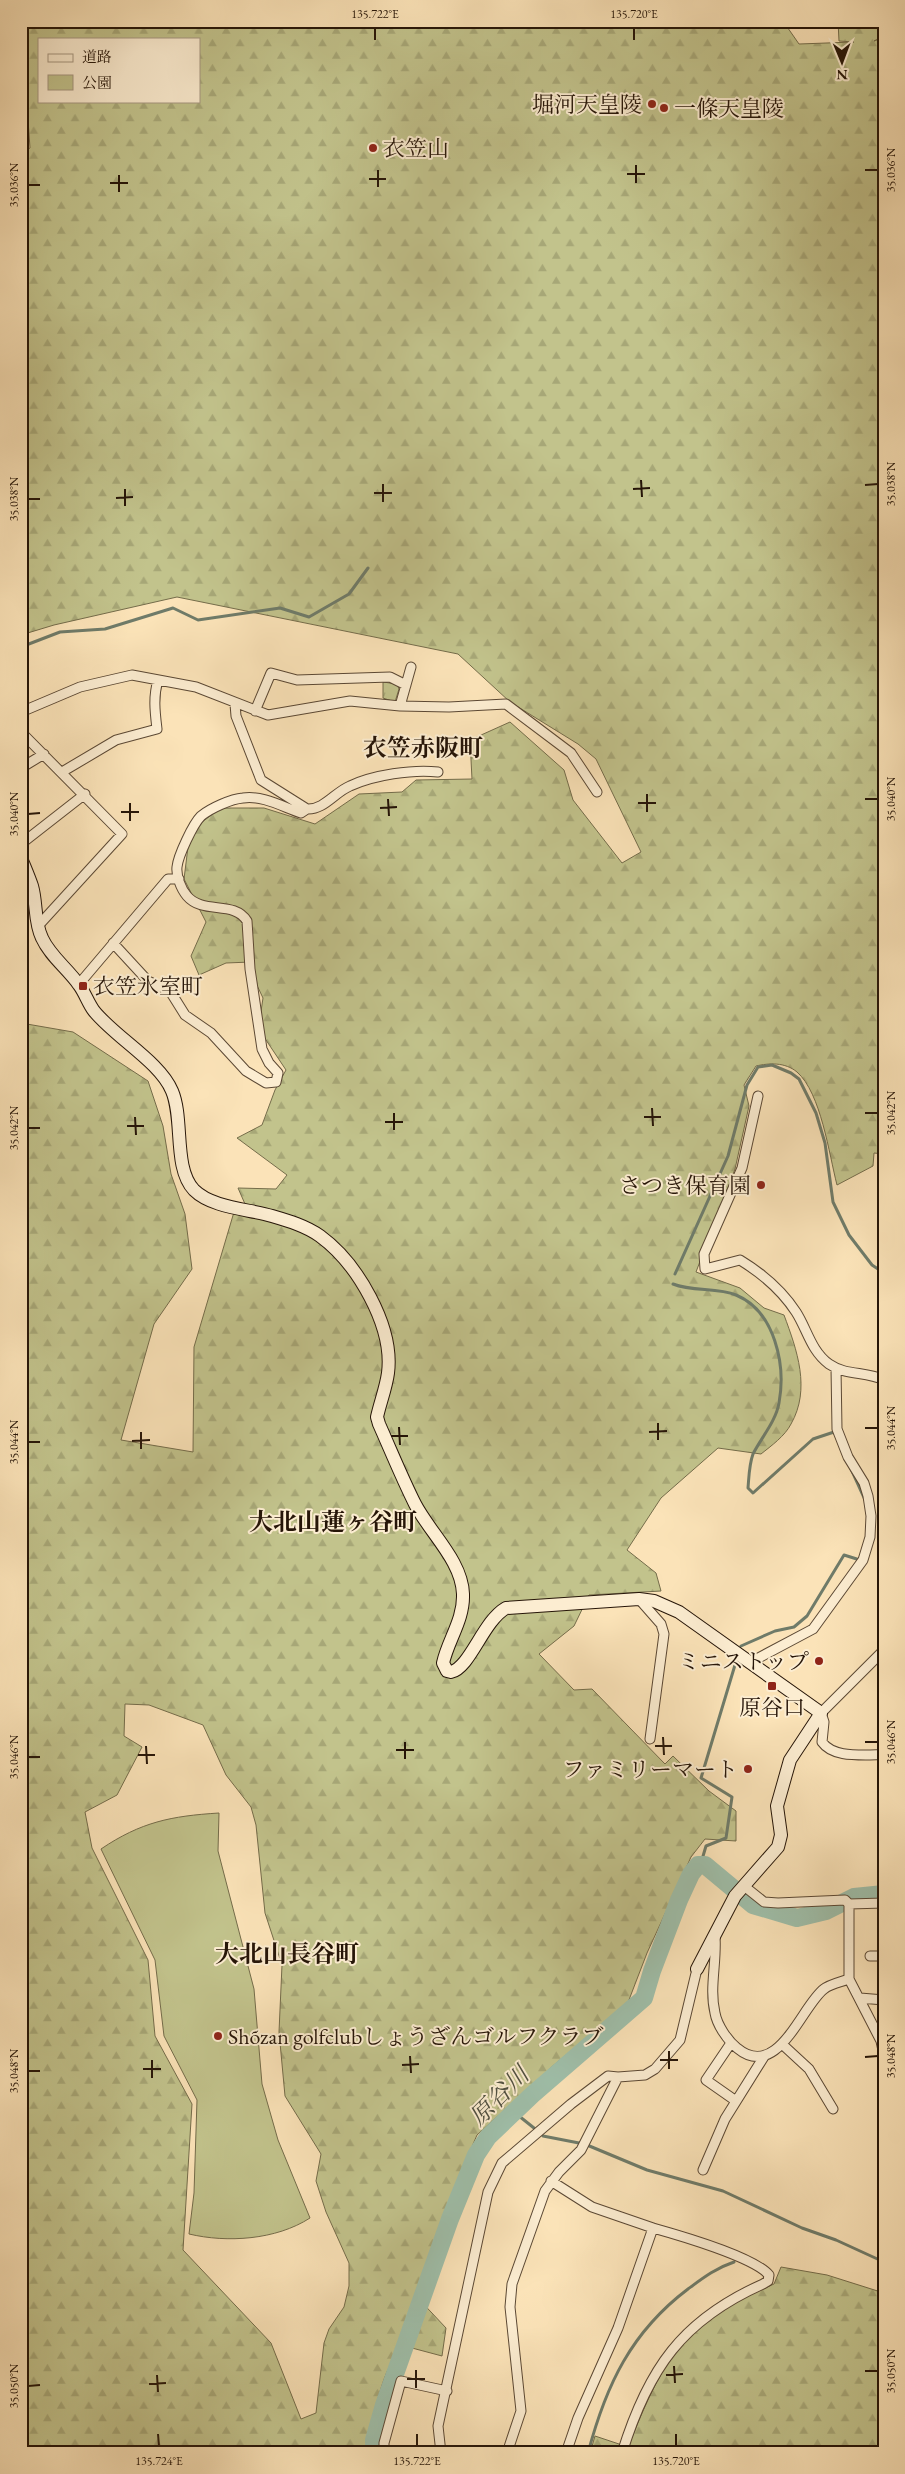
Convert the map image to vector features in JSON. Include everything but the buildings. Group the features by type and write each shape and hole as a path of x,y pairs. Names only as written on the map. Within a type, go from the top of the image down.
{"street":[{"path":"400,706 411,667"},
{"path":"256,711 271,673 297,680 390,678 406,685"},
{"path":"21,712 80,687 132,675 196,688 268,715 284,714 350,701 400,706 449,707 506,704 571,753 597,792"},
{"path":"62,772 116,740 157,729 154,692 158,680"},
{"path":"235,704 236,716 261,780 307,809"},
{"path":"21,732 85,794 122,834 38,926"},
{"path":"21,768 44,754"},
{"path":"113,943 148,981 170,991 185,1015 211,1033 246,1071 266,1082 276,1082 278,1073 269,1063 262,1049 250,969 247,921 243,914 231,909 207,908 194,902 185,894 179,879 177,866 186,842 199,818 206,812 245,797 258,798 302,813 307,809 319,807 353,784 421,770 438,772"},
{"path":"21,844 85,794"},
{"path":"21,858 32,887 42,939 79,984 92,1009 105,1024 165,1077 173,1093 177,1109 183,1163 194,1190 206,1198 221,1203 292,1221 319,1236 348,1260 372,1301 382,1325 388,1359 388,1373 377,1417 379,1424 416,1505 455,1566 461,1581 463,1604 455,1633 444,1658 443,1663 447,1671 451,1672 461,1668 490,1621 506,1608 639,1599 654,1601 679,1612 749,1664 821,1713 824,1722 822,1742 827,1749 834,1752 884,1755"},
{"path":"79,984 168,879 179,879"},
{"path":"758,1096 742,1168 704,1254 705,1269 740,1260 755,1269 777,1286 797,1313 816,1350 836,1368 884,1380"},
{"path":"749,1664 814,1629 863,1560 870,1538 869,1502 864,1483 848,1457 837,1429 836,1368"},
{"path":"639,1599 661,1624 664,1634 650,1739"},
{"path":"441,2453 438,2426 488,2192 502,2163 571,2104 608,2076 618,2078 645,2075 655,2069 680,2040 697,1969 714,1932 740,1889 778,1847 781,1835 777,1806 790,1760 821,1713 884,1650"},
{"path":"740,1889 764,1902 845,1900 849,1904 884,1903"},
{"path":"849,1904 849,1979 881,2041 884,2055"},
{"path":"714,1932 713,1995 715,2015 731,2043 750,2056 765,2055 783,2045 823,1989 849,1979"},
{"path":"870,1956 884,1956"},
{"path":"860,1998 884,2000"},
{"path":"731,2043 706,2080 736,2101"},
{"path":"783,2045 809,2069 833,2109"},
{"path":"703,2170 726,2119 765,2055"},
{"path":"508,2453 521,2411 510,2308 512,2284 544,2191 551,2181 581,2150 618,2078"},
{"path":"551,2181 592,2207 689,2238 746,2260 765,2270 769,2275 768,2281 764,2284 714,2309 673,2347 648,2388 622,2453"},
{"path":"566,2453 578,2418 618,2328 653,2228"},
{"path":"384,2453 384,2443 401,2381 447,2391"}],"green space":[{"path":"21,21 783,21 799,44 854,42 839,41 838,21 884,21 884,36 874,41 884,37 884,1154 874,1153 873,1166 837,1185 818,1109 812,1094 797,1072 787,1066 777,1064 756,1066 744,1085 749,1106 735,1169 696,1272 740,1288 764,1308 784,1315 800,1370 800,1397 797,1411 785,1433 761,1454 718,1448 661,1498 627,1550 656,1573 661,1591 589,1595 574,1626 539,1654 574,1690 592,1689 665,1764 673,1756 709,1791 736,1811 736,1841 705,1839 691,1857 647,1953 627,2005 555,2064 477,2135 455,2186 416,2296 446,2328 442,2356 412,2348 390,2366 375,2408 369,2435 368,2453 21,2453 21,1023 73,1032 148,1081 163,1126 171,1174 185,1214 192,1269 154,1324 121,1440 193,1452 194,1347 234,1212 245,1204 238,1188 276,1189 287,1175 237,1138 262,1125 275,1090 286,1070 264,1037 260,1018 263,998 254,979 251,962 226,963 199,975 191,956 206,922 184,879 188,847 198,825 221,808 264,808 315,824 359,794 402,792 416,780 472,779 470,740 510,722 564,770 573,800 622,863 641,852 596,759 578,744 510,702 458,654 177,597 54,625 21,635 21,153 30,148","holes":["125,1704 149,1705 203,1725 226,1775 251,1807 256,1825 265,1913 282,1965 279,2032 285,2096 321,2154 316,2181 326,2212 349,2263 349,2286 344,2307 329,2329 324,2343 316,2413 301,2419 271,2343 183,2250 192,2104 155,2036 148,1960 92,1848 85,1812 117,1795 142,1747 124,1736"]},
{"path":"383,682 397,684 399,689 395,702 383,698"},
{"path":"219,1813 218,1851 254,1989 262,2084 278,2140 310,2218 282,2231 251,2238 235,2239 189,2234 194,2193 197,2100 164,2036 155,1960 101,1849 130,1832 157,1822 186,1816"},
{"path":"781,2267 827,2275 884,2293 884,2453 590,2453 595,2436 628,2447 652,2391 685,2340 716,2313 744,2297 774,2284"}],"waterway":[{"path":"21,647 60,632 105,629 173,608 198,620 280,608 309,617 349,594 368,568"},
{"path":"675,1274 728,1156 747,1085 758,1067 772,1065 791,1073 799,1079 816,1113 825,1143 833,1202 849,1235 872,1265 884,1273"},
{"path":"673,1284 736,1295 760,1313 769,1326 775,1341 781,1372 779,1403 775,1416 753,1454 748,1488 753,1493 813,1439 834,1432 835,1434"},
{"path":"851,1469 865,1500"},
{"path":"741,1646 775,1631 794,1627 807,1616 844,1555 860,1560"},
{"path":"701,1863 706,1846 726,1838 732,1797 701,1778 735,1665"},
{"name":"原谷川","path":"374,2453 374,2440 384,2405 450,2219 476,2155 488,2137 532,2095 644,1998 652,1971 679,1900 691,1874 698,1865 705,1865 753,1905 797,1918 826,1911 854,1897 884,1894"},
{"path":"514,2112 534,2128"},
{"path":"543,2136 579,2143"},
{"path":"587,2145 647,2170 723,2191 802,2228 836,2240 884,2262"},
{"path":"588,2453 603,2405 623,2362 636,2342 651,2323 688,2289 715,2270 734,2262"}],"place":[{"name":"堀河天皇陵","path":"652,104"},
{"name":"一條天皇陵","path":"664,108"},
{"name":"衣笠山","path":"373,148"},
{"name":"衣笠氷室町","path":"83,986"},
{"name":"さつき保育園","path":"761,1185"},
{"name":"ミニストップ","path":"819,1661"},
{"name":"原谷口","path":"772,1686"},
{"name":"ファミリーマート","path":"748,1769"},
{"name":"Shõzan golfclubしょうざんゴルフクラブ","path":"218,2036"}],"district":[{"name":"衣笠赤阪町","path":"423,748"},
{"name":"大北山蓮ヶ谷町","path":"333,1522"},
{"name":"大北山長谷町","path":"287,1954"}]}
